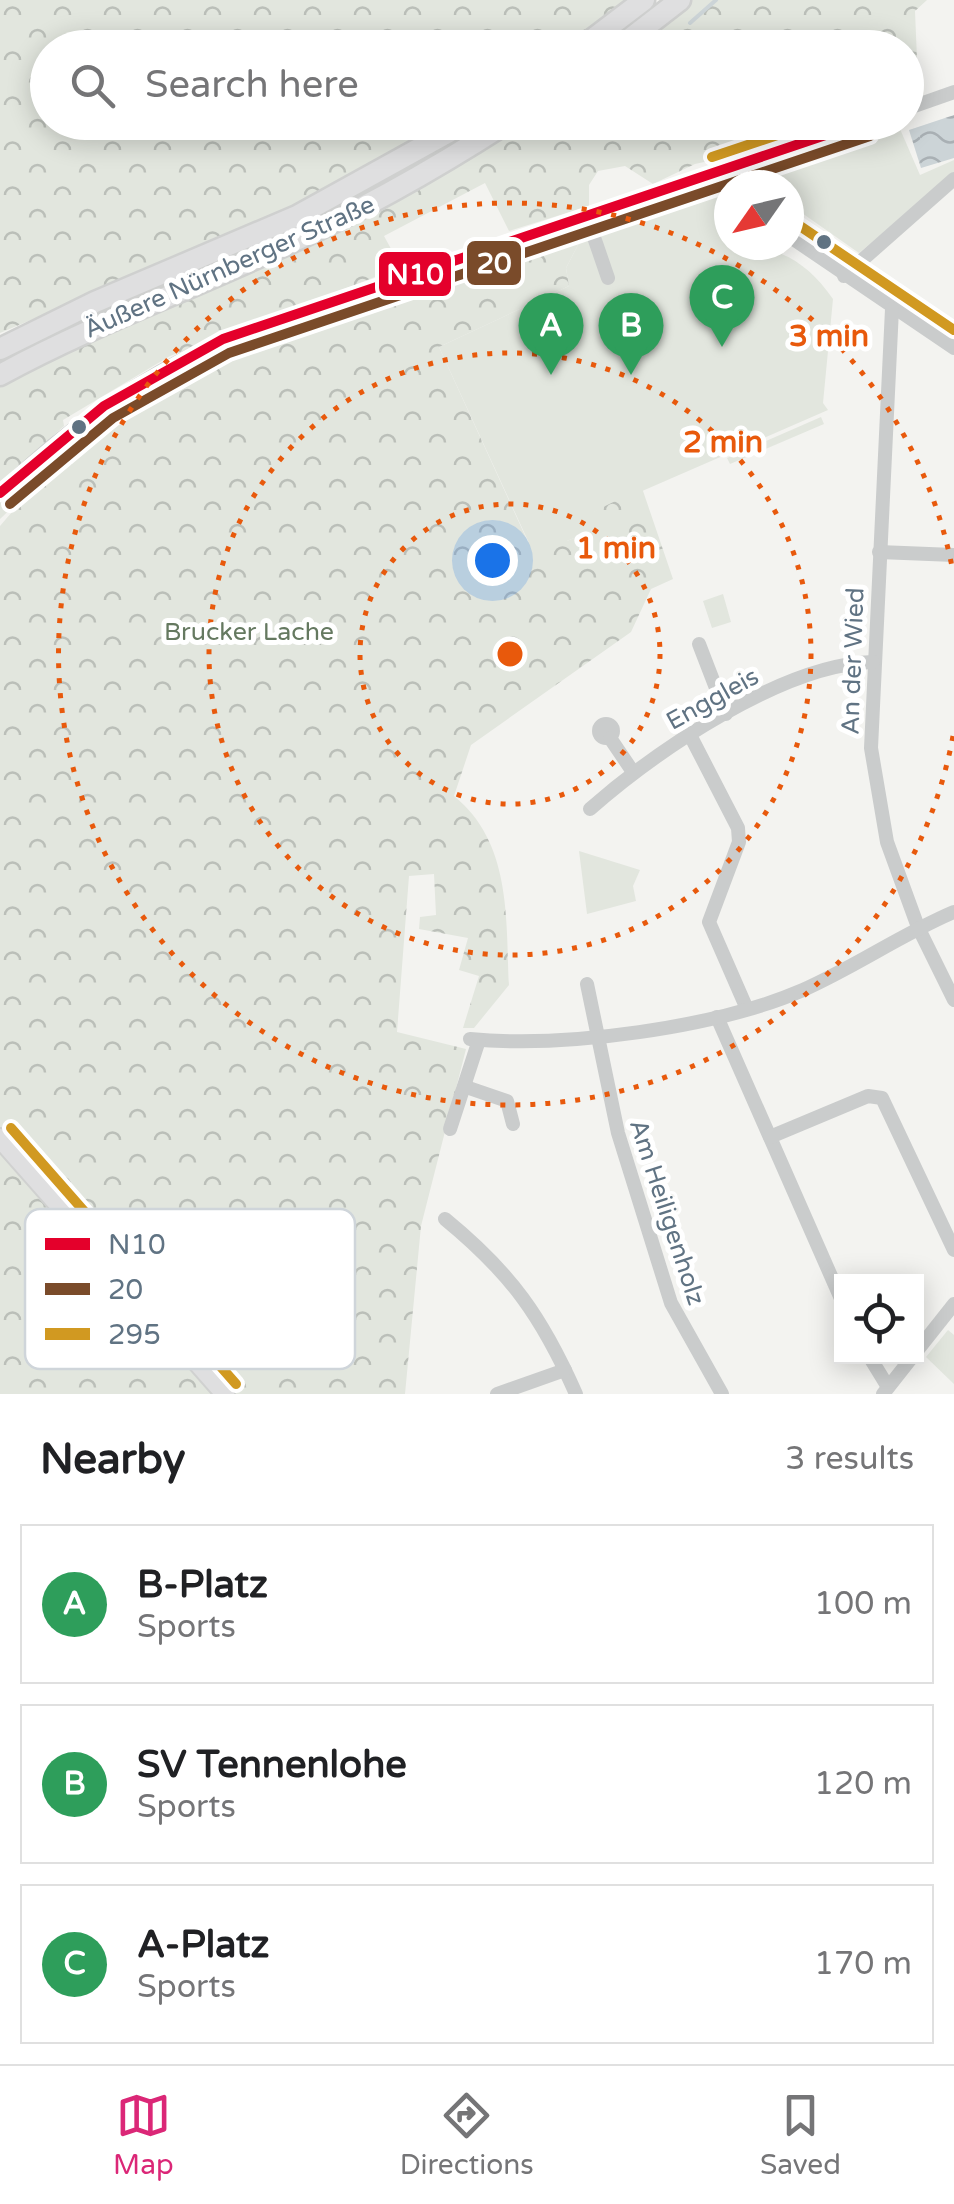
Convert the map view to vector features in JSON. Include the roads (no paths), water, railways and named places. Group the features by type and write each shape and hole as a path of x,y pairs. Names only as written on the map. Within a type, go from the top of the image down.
{"highway":[{"path":"605,30 644,0"},
{"path":"641,30 680,0"},
{"name":"Äußere Nürnberger Straße","path":"0,349 94,302 297,216 435,140"},
{"name":"Äußere Nürnberger Straße","path":"0,375 90,328 299,239 478,140"}],"main road":[{"path":"0,1138 62,1209"},
{"path":"203,1369 225,1394"}],"street":[{"path":"924,103 954,92"},
{"path":"720,170 811,140"},
{"path":"0,493 75,425 136,383 192,353 280,318 714,172"},
{"path":"844,276 954,179"},
{"path":"586,214 608,278"},
{"path":"804,247 892,310 954,348"},
{"name":"An der Wied","path":"892,310 871,748 886,842 918,927 954,1000"},
{"path":"878,552 954,555"},
{"path":"699,644 726,714"},
{"name":"Enggleis","path":"590,809 633,772 770,688 873,662"},
{"path":"690,735 740,835 709,928 747,1009"},
{"path":"610,738 633,772"},
{"path":"450,1128 466,1086 474,1039 510,1042 717,1017 803,990 918,927 954,912"},
{"name":"Am Heiligenholz","path":"587,984 618,1133 671,1304 722,1394"},
{"path":"717,1017 834,1283"},
{"path":"466,1086 507,1101 513,1124"},
{"path":"770,1137 868,1096 882,1098 954,1250"},
{"path":"446,1220 518,1287 576,1394"},
{"path":"924,1342 954,1304"},
{"path":"873,1364 886,1390 907,1364"},
{"path":"497,1394 566,1370"}],"water":[{"path":"954,115 954,158 921,168 912,140 924,140 924,125"}],"waterway":[{"path":"690,23 716,0"}],"place":[{"name":"A-Platz","path":"722,347"},
{"name":"B-Platz","path":"551,375"},
{"name":"SV Tennenlohe","path":"631,375"}],"park label":[{"name":"Brucker Lache","path":"249,631"}]}
